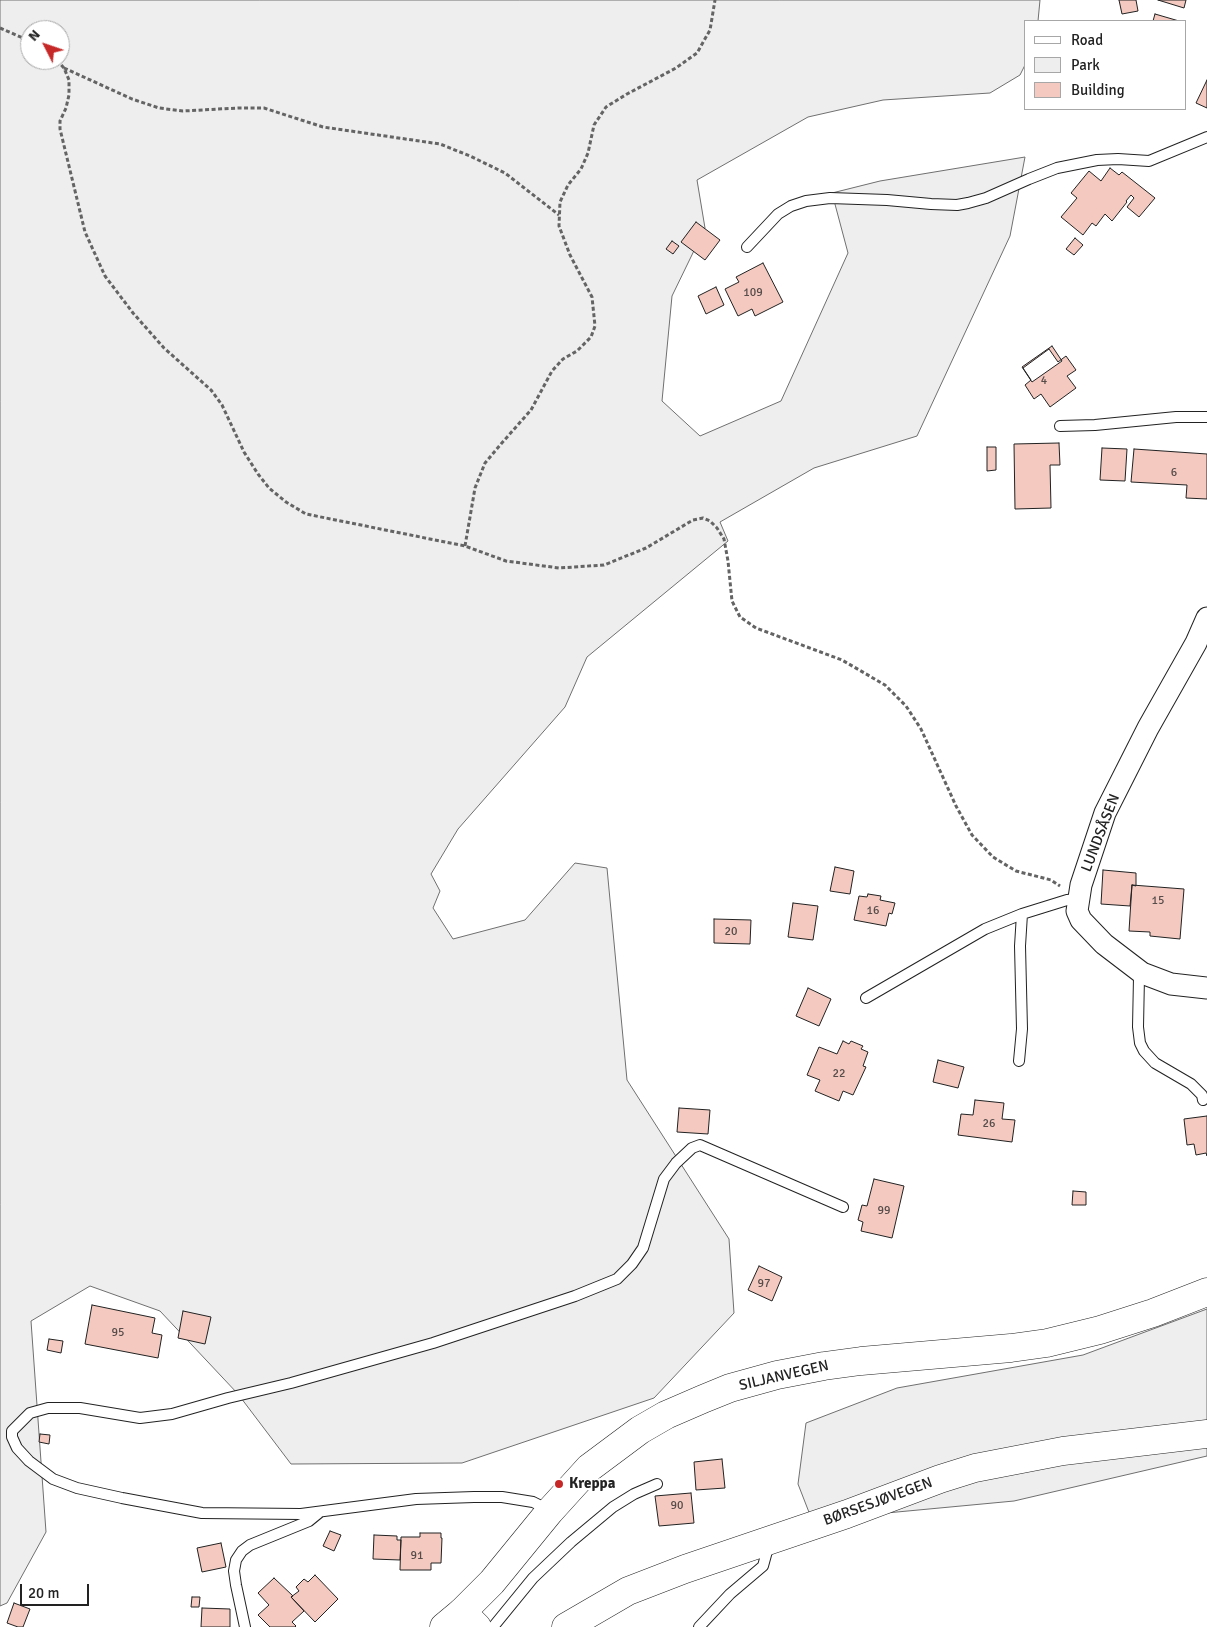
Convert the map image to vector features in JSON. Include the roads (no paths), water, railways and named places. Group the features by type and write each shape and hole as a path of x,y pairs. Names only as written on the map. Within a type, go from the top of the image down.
{"main road":[{"name":"SILJANVEGEN","path":"461,1622 550,1511 589,1468 640,1430 666,1416 730,1388 777,1375 861,1361 1011,1348 1047,1343 1100,1330 1153,1313 1207,1292"},
{"name":"BØRSESJØVEGEN","path":"566,1627 628,1591 685,1569 847,1514 940,1479 994,1464 1063,1451 1207,1434"}],"street":[{"name":"LUNDSÅSEN","path":"1207,618 1196,643 1148,728 1106,813 1081,885 1077,911 1081,920 1104,944 1142,973 1172,984 1207,988"}],"lane":[{"path":"747,247 778,214 791,206 806,201 830,198 931,204 968,203 986,198 1029,178 1057,168 1097,160 1149,161 1207,137"},
{"path":"1060,426 1095,425 1176,417 1207,417"},
{"path":"866,998 985,929 1022,914 1068,900 1078,899"},
{"path":"1019,1061 1022,1030 1020,946 1022,914"},
{"path":"1142,973 1140,977 1138,1027 1140,1043 1144,1051 1155,1063 1191,1084 1202,1095 1203,1100"},
{"path":"550,1511 533,1502 502,1497 474,1497 416,1499 301,1514 202,1512 122,1498 77,1488 53,1480 29,1461 17,1448 12,1437 12,1431 30,1413 48,1408 80,1408 140,1418 172,1414 433,1343 575,1296 617,1279 632,1264 643,1248 664,1179 676,1163 692,1148 700,1145 843,1206"},
{"path":"493,1627 533,1578 571,1542 613,1507 634,1494 657,1484"},
{"path":"245,1627 234,1571 236,1560 242,1551 250,1545 309,1521 320,1512"},
{"path":"699,1627 730,1594 764,1566 769,1541"}],"place":[{"name":"Kreppa","path":"559,1484"}]}
